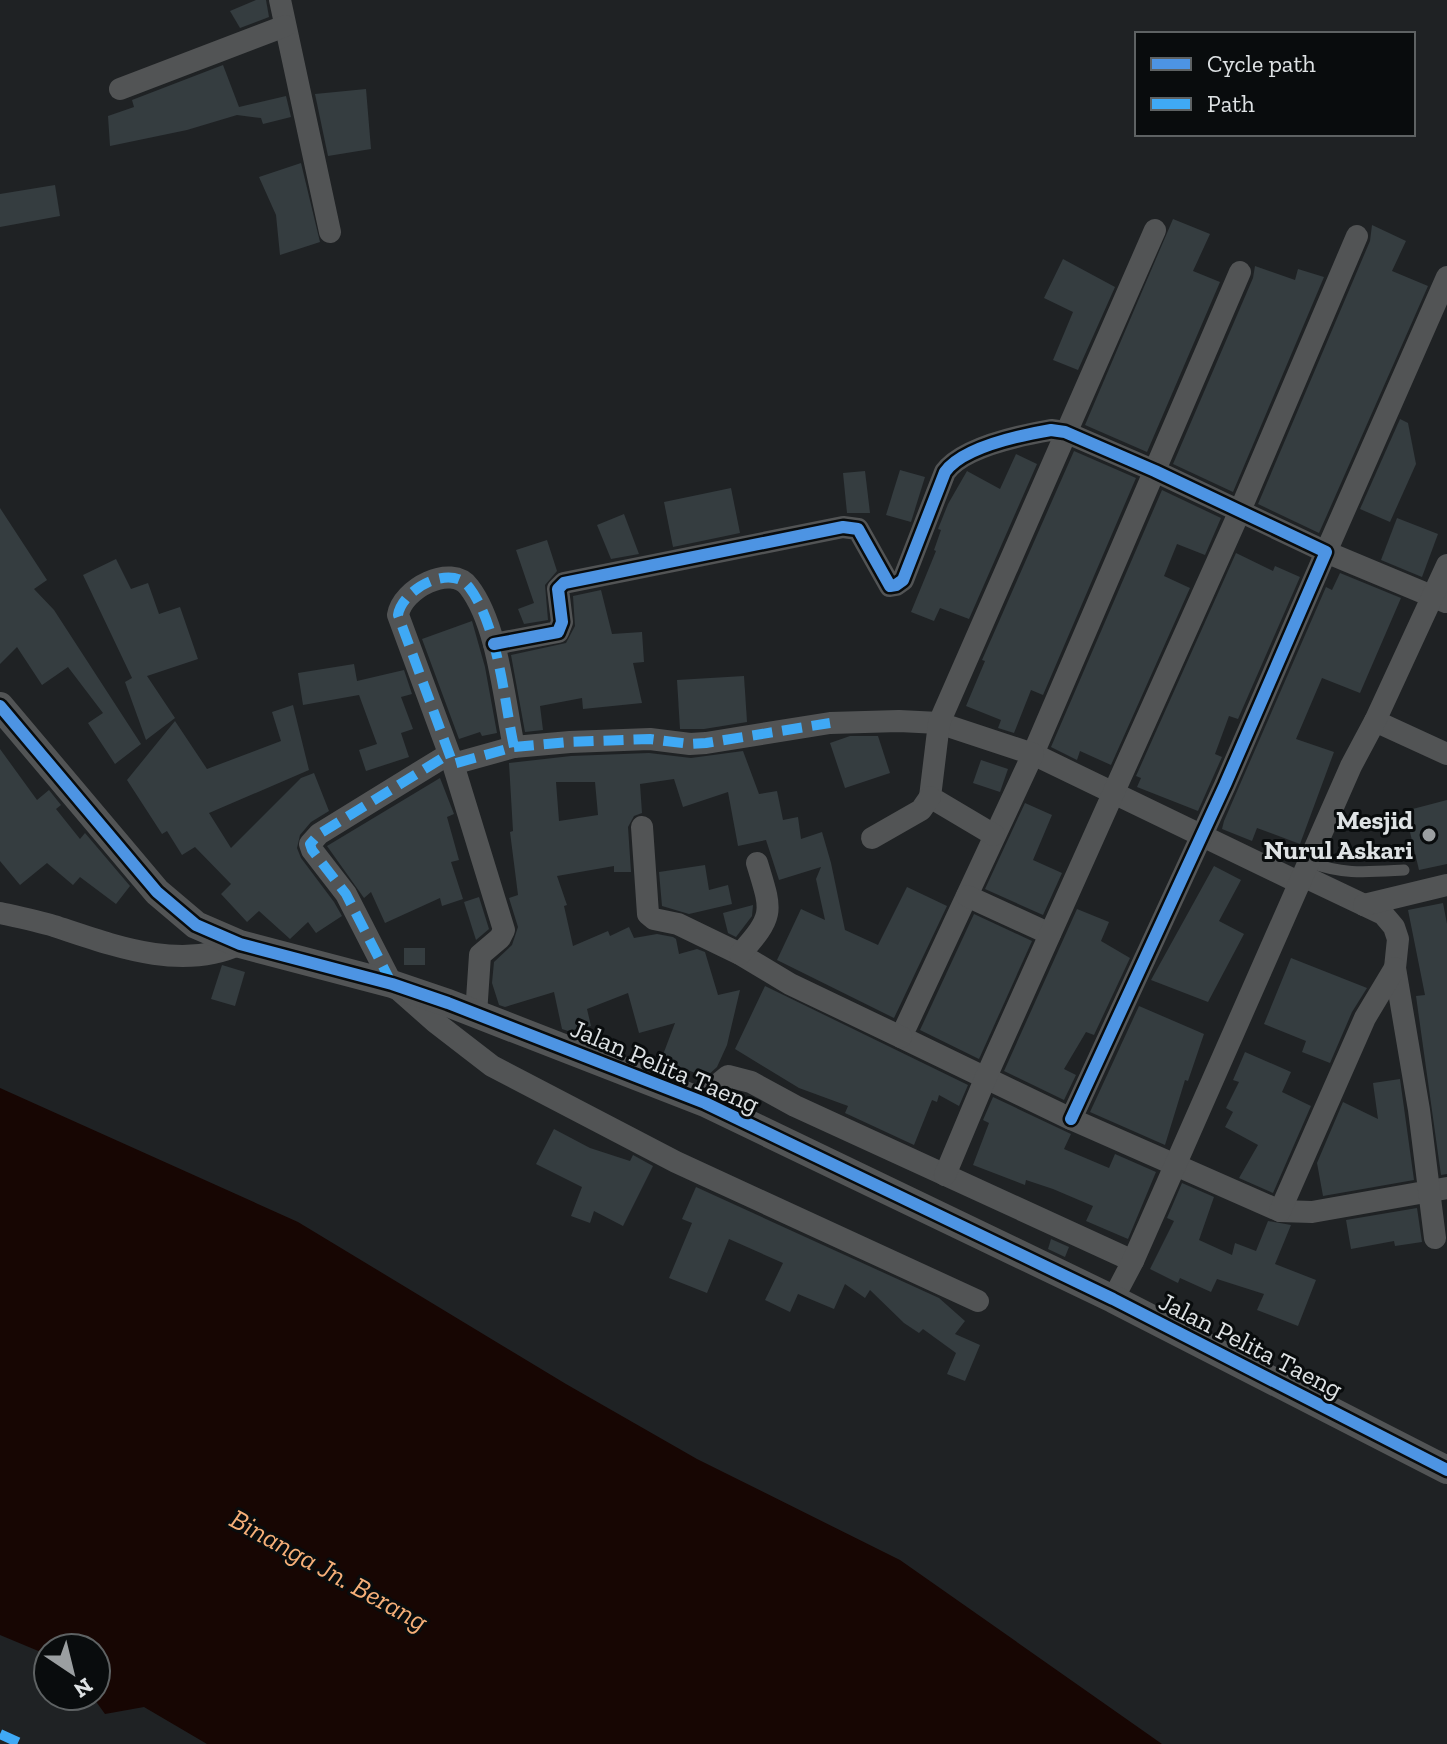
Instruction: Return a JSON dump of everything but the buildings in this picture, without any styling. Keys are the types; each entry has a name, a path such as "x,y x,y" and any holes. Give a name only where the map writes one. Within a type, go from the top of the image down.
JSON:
{"street":[{"path":"280,0 330,232"},
{"path":"120,89 285,26"},
{"path":"872,838 921,810 930,797 939,723 1155,230"},
{"path":"945,1175 1239,513 1357,236"},
{"path":"901,1037 1033,754 1240,272"},
{"path":"1071,1119 1202,835 1447,277"},
{"path":"494,644 558,632 562,622 558,589 564,583 843,527 858,529 884,579 890,586 896,585 903,580 949,465 968,454 1041,432 1065,432 1326,552 1441,600"},
{"path":"1113,1299 1133,1261 1351,766 1441,600 1447,565"},
{"path":"476,1014 480,955 500,938 504,930 451,759 398,615 403,599 422,584 453,576 464,581 483,608 494,644 514,747"},
{"name":"Jalan Pelita Taeng","path":"0,706 157,892 196,925 240,944 392,984 705,1103 1113,1299 1447,1470"},
{"path":"978,1301 676,1162 492,1066 392,984 352,903 310,844 319,834 451,759 514,747 650,739 706,743 830,723 899,721 939,723 1033,754 1202,835 1304,874 1383,914 1394,927 1398,939 1395,968 1419,1110 1438,1189 1435,1238"},
{"path":"1375,721 1447,754"},
{"path":"930,797 994,835"},
{"path":"642,827 648,914 654,919 678,924 740,954 790,984 1071,1119 1280,1211 1312,1212 1438,1189"},
{"path":"740,954 764,927 768,915 768,901 757,863"},
{"path":"1364,905 1447,885"},
{"path":"967,896 1050,934"},
{"path":"0,913 111,945 183,957 223,952 240,944"},
{"path":"1280,1211 1365,1018 1395,968"},
{"path":"705,1103 717,1085 728,1076 741,1078 795,1106 1133,1261"}],"lane":[{"path":"1304,874 1404,870"}],"water":[{"name":"Binanga Jn. Berang","path":"0,1088 298,1222 566,1384 697,1459 900,1560 1162,1744 207,1744 144,1707 105,1714 104,1712 112,1712 112,1632 32,1632 32,1648 0,1635"}],"marked path":[{"path":"514,747 493,642 479,603 461,580 440,578 417,588 401,605 398,615 453,764 514,747 650,739 706,743 830,723"},
{"path":"392,984 346,894 310,844 319,834 449,754"},
{"path":"0,1734 22,1744"}],"cycle path":[{"path":"494,644 558,632 562,622 558,589 564,583 843,527 858,529 890,586 896,585 903,580 945,472 954,463 979,449 1051,430 1065,432 1155,471 1326,552 1225,785 1071,1119"},
{"path":"0,706 157,892 196,925 240,944 392,984 448,1003 705,1103 1113,1299 1447,1470"}],"place":[{"name":"Mesjid Nurul Askari","path":"1429,835"}]}
